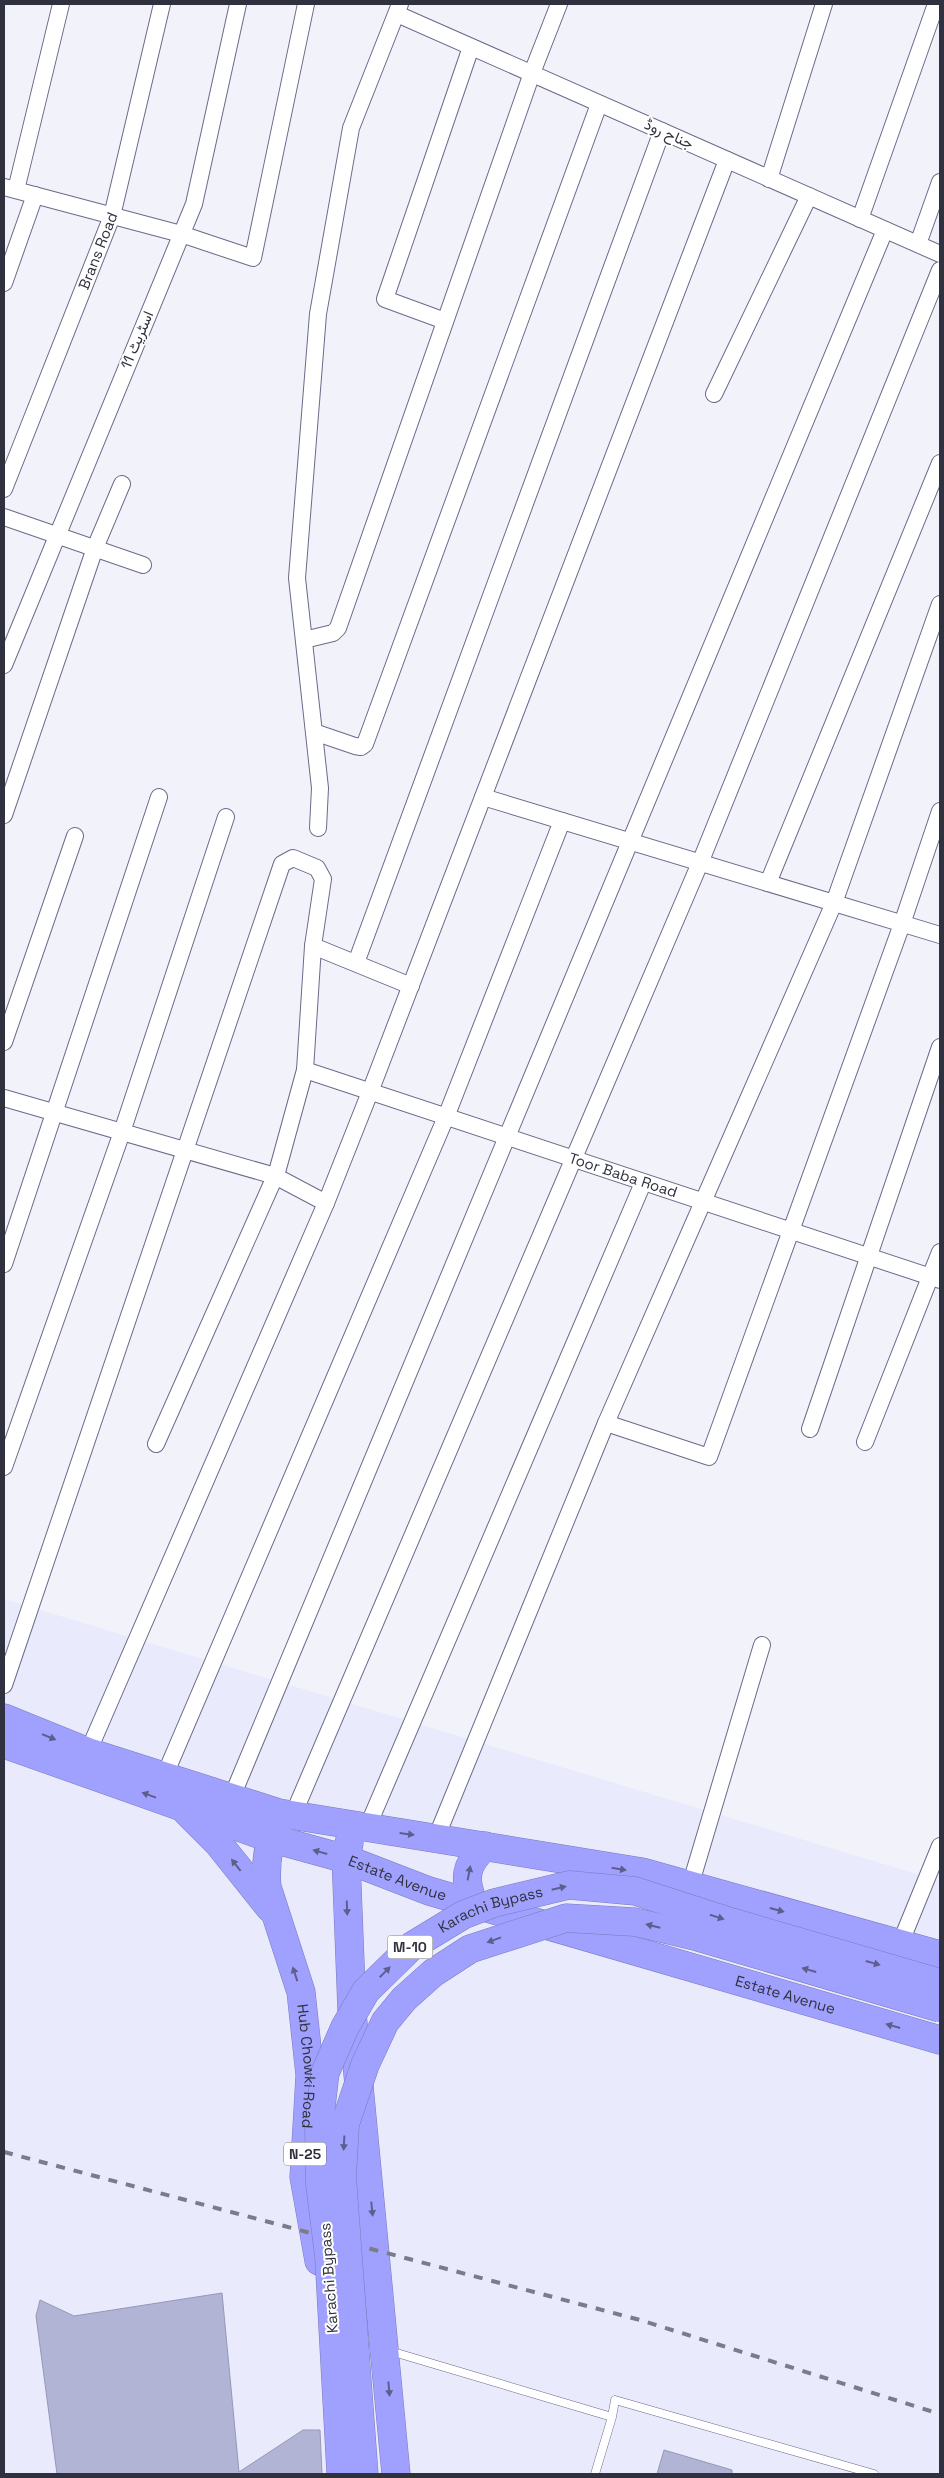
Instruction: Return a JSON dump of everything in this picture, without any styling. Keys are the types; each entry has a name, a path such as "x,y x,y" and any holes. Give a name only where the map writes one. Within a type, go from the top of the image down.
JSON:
{"highway":[{"path":"4,1718 88,1752 231,1799 286,1814 642,1872 940,1955"},
{"name":"Estate Avenue","path":"4,1744 270,1838 346,1859 429,1892 940,2040"},
{"path":"182,1807 218,1843 277,1917"},
{"name":"Hub Chowki Road","path":"286,1814 270,1838 266,1874 267,1887 301,1992 310,2075 304,2177 319,2260 331,2474"},
{"path":"360,1827 346,1859 352,2012 386,2350 396,2474"},
{"path":"474,1904 467,1889 467,1873 473,1857 485,1846"},
{"name":"Karachi Bypass","path":"341,2474 329,2256 320,2184 318,2124 324,2073 345,2027 366,1992 412,1946 463,1916 494,1903 569,1885 635,1891 731,1922 940,1983"},
{"name":"Karachi Bypass","path":"364,2474 342,2177 345,2124 365,2065 385,2022 404,1999 433,1974 470,1949 566,1918 635,1922 698,1937 940,2008"}],"street":[{"path":"61,4 10,189 181,234 253,258 306,4"},
{"name":"Brans Road","path":"4,489 112,216 162,4"},
{"name":"اسٹریٹ 11","path":"4,665 194,204 238,4"},
{"path":"304,640 333,633 338,628 532,74 559,4"},
{"path":"769,178 824,4"},
{"path":"860,219 936,4"},
{"path":"318,828 320,788 297,578 318,314 351,128 398,9"},
{"name":"جناح روڈ","path":"398,9 471,47 940,254"},
{"path":"445,321 384,299 471,47"},
{"path":"314,732 355,746 360,747 365,744 600,104"},
{"path":"356,963 662,131"},
{"path":"88,1752 326,1203 727,160"},
{"path":"918,244 940,182"},
{"path":"4,283 35,195"},
{"path":"714,394 809,196"},
{"path":"231,1799 885,230"},
{"path":"286,1814 700,863 940,270"},
{"path":"768,883 940,463"},
{"path":"4,815 95,548 122,484"},
{"path":"4,517 143,565"},
{"path":"436,1838 606,1423 701,1202 834,903 940,604"},
{"path":"4,1264 159,797"},
{"path":"483,798 940,935"},
{"path":"606,1423 709,1457 902,924 940,811"},
{"path":"4,1466 122,1132 226,817"},
{"path":"164,1777 446,1117 562,821"},
{"path":"4,1042 75,836"},
{"path":"4,1685 282,864 287,859 293,858 316,868 323,880 312,946 305,1070 275,1176 156,1444"},
{"path":"312,946 411,986"},
{"path":"810,1429 940,1047"},
{"name":"Toor Baba Road","path":"305,1070 643,1183 936,1278"},
{"path":"4,1098 275,1176 326,1203"},
{"path":"360,1827 643,1183"},
{"path":"866,1442 936,1278 940,1252"},
{"path":"690,1886 762,1645"},
{"path":"900,1944 940,1846"}],"lane":[{"path":"386,2350 612,2416"},
{"path":"594,2474 615,2400 874,2474"}],"shaded area":[{"path":"4,1599 940,1881 940,2474 4,2474"}],"building":[{"path":"222,2293 239,2472 303,2430 320,2430 322,2474 57,2474 36,2316 40,2300 74,2316"},
{"path":"664,2450 732,2470 732,2474 657,2474"}],"railway":[{"path":"4,2152 640,2320 940,2414"}]}
